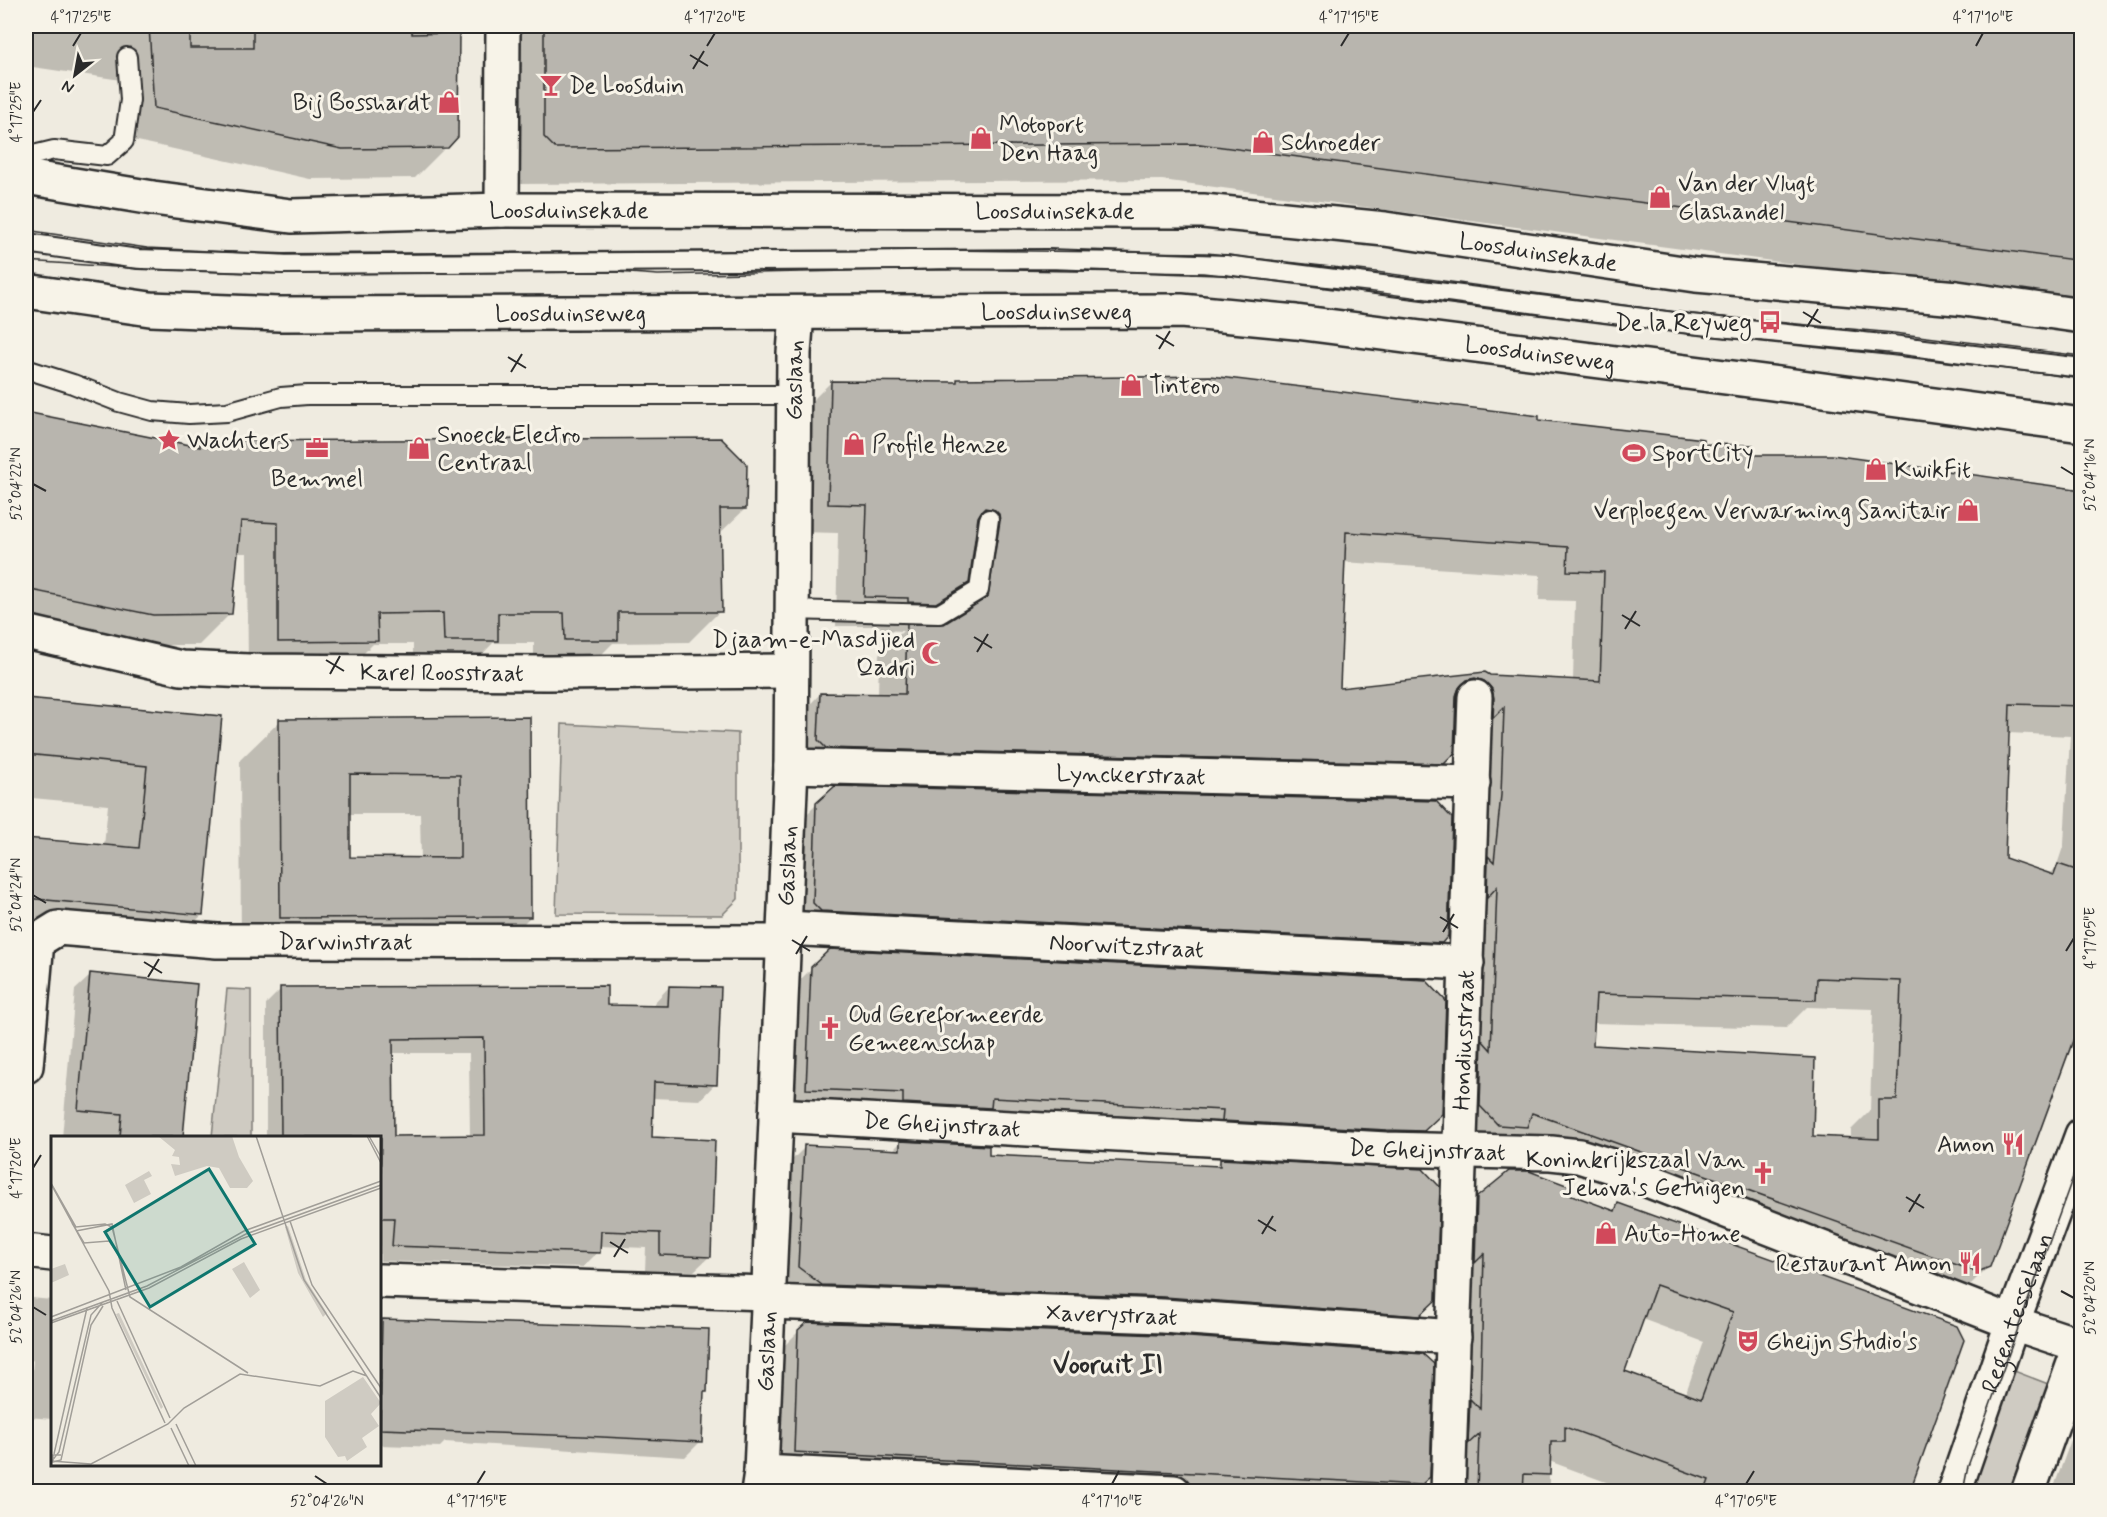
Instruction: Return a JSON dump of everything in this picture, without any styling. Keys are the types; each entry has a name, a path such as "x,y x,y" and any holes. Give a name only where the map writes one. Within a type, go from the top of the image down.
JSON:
{"street":[{"path":"502,210 503,26"},
{"name":"Loosduinsekade","path":"26,175 153,198 291,216 502,210 1203,211 1385,229 1696,275 1957,298 2082,316"},
{"name":"Loosduinseweg","path":"26,291 150,309 279,314 1181,311 1296,322 2082,425"},
{"name":"Gaslaan","path":"760,1482 791,766 794,352 797,313"},
{"name":"Karel Roosstraat","path":"26,632 181,668 249,671 548,673 791,671"},
{"name":"Hondiusstraat","path":"1448,1491 1475,697"},
{"name":"Lynckerstraat","path":"791,766 1473,783"},
{"name":"Darwinstraat","path":"26,1066 37,941 58,928 218,941 784,935"},
{"name":"Noorwitzstraat","path":"784,935 1467,963"},
{"name":"De Gheijnstraat","path":"776,1114 1374,1148 1551,1153 1579,1156 1614,1167 2013,1321 2081,1344"},
{"name":"Regentesselaan","path":"1954,1491 2013,1321 2082,1135"},
{"path":"26,1251 51,1254"},
{"path":"381,1281 768,1298"},
{"name":"Xaverystraat","path":"768,1298 1163,1316 1454,1337"},
{"path":"2028,1491 2081,1344"},
{"path":"760,1482 1174,1491"}],"lane":[{"path":"26,175 29,156 54,150 107,156 124,141 130,100 127,57"},
{"name":"Loosduinseweg","path":"26,243 138,259 283,264 1048,259 1226,265 1690,324 2082,368"},
{"path":"26,369 119,402 152,411 189,414 227,412 281,397 307,395 794,395"},
{"path":"791,610 939,614 979,590 989,519"}],"shaded area":[{"path":"562,724 738,733 738,899 722,915 556,914"},
{"path":"227,989 251,990 251,1136 212,1136"},
{"path":"2009,1369 2056,1387 2017,1491 1968,1492"}],"building":[{"path":"149,26 190,26 190,48 253,48 253,26 412,26 412,34 459,33 458,137 448,148 342,149 154,108"},
{"path":"544,26 1255,26 1312,31 1313,26 2082,26 2082,261 1200,144 555,148 544,137"},
{"path":"1211,376 1539,416 1539,420 1704,439 1704,444 1753,445 1753,455 1832,455 2082,490 2082,706 2010,704 2005,858 2054,875 2058,864 2082,872 2082,1016 1990,1267 1974,1271 1532,1113 1527,1127 1498,1125 1480,1106 1482,1040 1491,1050 1497,887 1487,898 1488,856 1494,862 1501,795 1504,707 1493,718 1492,689 1484,681 1475,678 1467,680 1459,688 1456,696 1454,754 1444,764 826,748 818,740 820,693 905,694 907,624 944,624 988,597 1000,521 999,514 995,510 985,508 981,512 978,517 969,583 936,603 908,602 908,598 864,597 867,505 828,504 831,381 957,382 957,379","holes":["1346,532 1568,547 1567,571 1604,572 1600,681 1490,675 1485,672 1340,688","1817,978 1901,981 1897,1100 1879,1100 1879,1139 1813,1136 1815,1058 1593,1045 1596,994 1816,1000"]},
{"path":"26,412 200,447 200,441 721,438 747,464 746,509 720,509 722,612 618,612 618,640 565,640 564,613 498,613 498,641 444,641 443,613 377,614 378,641 278,642 278,523 241,521 232,614 153,615 26,589"},
{"path":"26,698 222,716 203,915 26,898 26,838 139,848 147,766 26,754"},
{"path":"530,717 531,917 280,918 279,719","holes":["350,774 460,775 460,858 350,857"]},
{"path":"835,786 1436,801 1452,818 1448,936 1442,943 821,911 813,903 816,803"},
{"path":"830,949 1426,980 1446,1001 1442,1114 1424,1131 1387,1130 1222,1121 1223,1110 992,1098 991,1108 903,1103 903,1093 806,1089 811,967"},
{"path":"90,973 197,984 183,1136 120,1136 122,1114 78,1110"},
{"path":"607,986 607,1005 668,1006 669,986 721,987 717,1085 654,1082 652,1137 715,1140 711,1257 660,1255 660,1233 601,1231 600,1253 392,1246 394,1218 381,1218 381,1136 281,1136 280,987","holes":["484,1038 485,1135 394,1136 393,1039"]},
{"path":"900,1141 989,1146 989,1155 1220,1166 1220,1159 1423,1169 1440,1187 1436,1300 1419,1316 1164,1297 822,1285 798,1267 804,1145 900,1150"},
{"path":"1509,1171 1529,1171 1569,1186 1569,1194 1615,1211 1618,1203 1957,1326 1964,1340 1910,1491 1705,1491 1709,1480 1565,1427 1565,1442 1551,1442 1550,1475 1524,1474 1523,1491 1477,1491 1479,1434 1468,1444 1470,1399 1480,1409 1484,1254 1475,1263 1477,1197","holes":["1656,1285 1733,1312 1701,1399 1625,1371"]},
{"path":"382,1319 709,1329 707,1392 704,1392 702,1442 381,1429"},
{"path":"807,1322 1162,1335 1423,1354 1434,1364 1430,1477 1421,1485 794,1452 798,1330"}],"tram line":[{"path":"26,230 147,248 286,255 943,250 1207,253 1376,272 1691,314 1894,333 2082,356"},
{"path":"26,261 145,269 285,274 616,272 658,275 941,269 1203,273 1374,292 1689,334 1897,354 2082,379"},
{"path":"1963,1492 1968,1466 2082,1152"},
{"path":"2082,1220 2080,1259 2082,1267"}],"place":[{"name":"De Loosduin","path":"551,85"},
{"name":"Bij Bosshardt","path":"449,102"},
{"name":"Motoport Den Haag","path":"981,138"},
{"name":"Schroeder","path":"1263,142"},
{"name":"Van der Vlugt Glashandel","path":"1660,197"},
{"name":"De la Reyweg","path":"1770,322"},
{"name":"Tintero","path":"1131,385"},
{"name":"Wachters","path":"169,440"},
{"name":"Profile Henze","path":"854,444"},
{"name":"Bemmel","path":"317,448"},
{"name":"Snoeck Electro Centraal","path":"419,448"},
{"name":"SportCity","path":"1634,453"},
{"name":"KwikFit","path":"1876,469"},
{"name":"Verploegen Verwarming Sanitair","path":"1968,510"},
{"name":"Djaam-e-Masdjied Qadri","path":"933,653"},
{"name":"Oud Gereformeerde Gemeenschap","path":"830,1028"},
{"name":"Amon","path":"2013,1144"},
{"name":"Koninkrijkszaal Van Jehova's Getuigen","path":"1763,1173"},
{"name":"Auto-Home","path":"1606,1233"},
{"name":"Restaurant Amon","path":"1970,1263"},
{"name":"Gheijn Studio's","path":"1748,1341"}],"district":[{"name":"Vooruit II","path":"1108,1364"}]}
